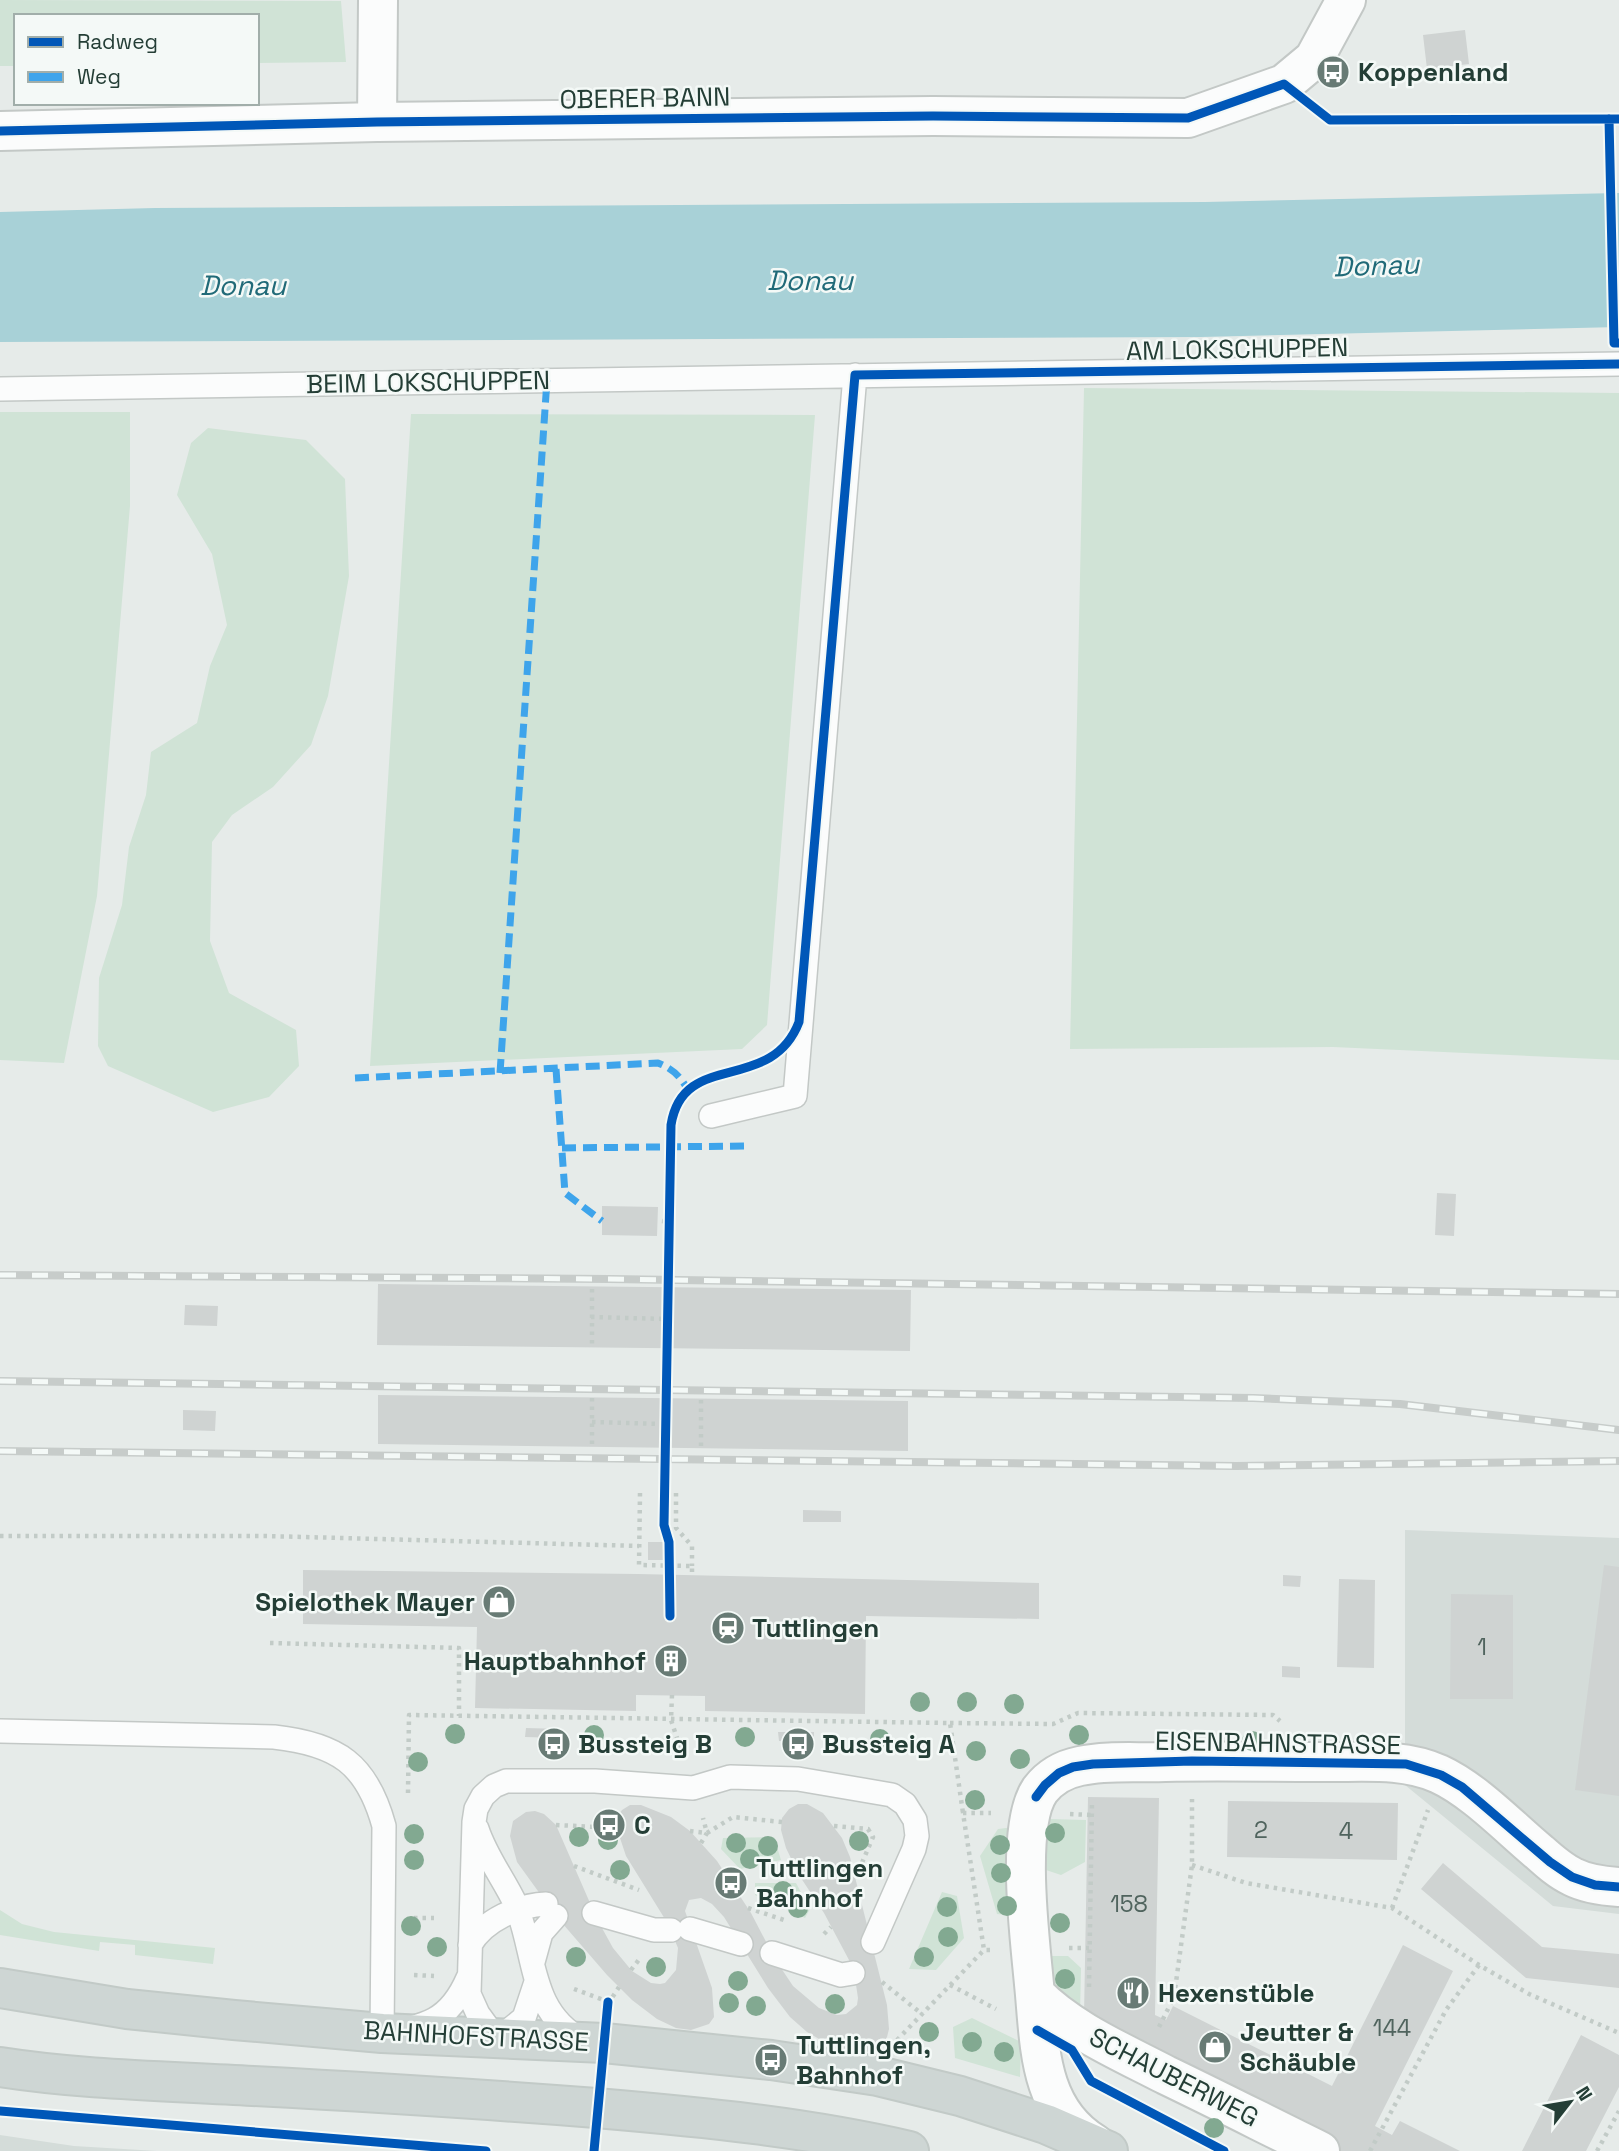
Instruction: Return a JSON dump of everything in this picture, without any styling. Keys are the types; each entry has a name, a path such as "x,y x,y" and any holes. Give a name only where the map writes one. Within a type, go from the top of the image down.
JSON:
{"main road":[{"name":"BAHNHOFSTRASSE","path":"0,1988 127,2009 382,2033 585,2042 771,2060 877,2076 984,2104 1046,2124 1105,2150"},
{"path":"378,2092 382,2033"},
{"path":"494,2100 497,2040"},
{"path":"0,2067 37,2073 378,2092 706,2117 818,2132 909,2151"}],"street":[{"path":"377,122 378,0"},
{"name":"OBERER BANN","path":"0,131 377,122 933,116 1188,118 1284,84 1314,59 1346,0"},
{"name":"EISENBAHNSTRASSE","path":"1105,2150 1074,2128 1051,2094 1042,2064 1035,1994 1027,1864 1030,1814 1040,1790 1053,1778 1073,1767 1192,1761 1406,1764 1441,1775 1462,1787 1550,1862 1572,1877 1595,1885 1619,1887"},
{"name":"SCHAUBERWEG","path":"1035,1994 1062,2017 1141,2062 1320,2151"}],"lane":[{"name":"AM LOKSCHUPPEN","path":"855,376 1616,353"},
{"name":"BEIM LOKSCHUPPEN","path":"0,389 855,376"},
{"path":"711,1116 795,1096 855,376"},
{"path":"0,1731 299,1739 326,1748 356,1769 367,1781 378,1804 384,1826 382,2033 413,2028 436,2020 454,2005 469,1962 478,1934 498,1920 523,1908 551,1910 534,1955 534,1975 524,2018 497,2040 478,2014 468,1994 469,1962 474,1822 477,1809 483,1796 494,1786 520,1780 596,1781 693,1788 730,1777 798,1779 892,1795 905,1804 915,1821 917,1836 914,1849 873,1942"},
{"path":"474,1822 482,1844 515,1904 529,1943 534,1975 546,2003 561,2025 585,2042"},
{"path":"594,1913 654,1930 680,1929 741,1944"},
{"path":"772,1953 841,1975 853,1973"}],"path":[{"path":"1595,119 1614,119 1611,169 1616,353"},
{"path":"662,1221 669,1222"},
{"path":"592,1289 592,1346"},
{"path":"592,1317 666,1319"},
{"path":"592,1398 592,1446"},
{"path":"701,1399 701,1448"},
{"path":"592,1422 665,1424"},
{"path":"640,1493 639,1565 656,1563 692,1566"},
{"path":"676,1493 677,1528 692,1546 692,1575"},
{"path":"0,1536 266,1536 639,1546"},
{"path":"271,1643 459,1648 459,1716"},
{"path":"671,1720 672,1695"},
{"path":"1141,2062 1174,1997 1192,1865 1192,1761"},
{"path":"1089,1995 1093,1764"},
{"path":"1392,1908 1441,1775"},
{"path":"690,1831 707,1833 733,1818 782,1822"},
{"path":"556,1825 617,1828"},
{"path":"834,1826 868,1829 873,1837 856,1877"},
{"path":"1192,1865 1246,1882 1392,1908 1529,1994 1619,2033"},
{"path":"574,1866 650,1894"},
{"path":"406,1918 434,1918"},
{"path":"824,1934 831,1927"},
{"path":"886,2039 896,2041 984,1950"},
{"path":"1370,2151 1446,2010 1479,1965"},
{"path":"882,1982 922,2014"},
{"path":"608,2002 619,1987"},
{"path":"1597,2151 1619,2111"}],"shaded area":[{"path":"1405,1530 1619,1538 1619,1914 1553,1906 1405,1785"},
{"path":"0,2135 74,2146 157,2151 0,2151"}],"green space":[{"path":"0,0 341,1 346,62 259,63 259,14 14,14 14,66 0,66"},
{"path":"1084,388 1619,393 1619,1060 1333,1047 1070,1049"},
{"path":"0,412 130,412 130,506 97,896 64,1063 0,1060"},
{"path":"411,414 815,415 767,1025 742,1049 370,1066"},
{"path":"208,428 306,440 345,479 349,576 328,696 311,745 273,787 232,815 212,842 210,941 229,993 296,1030 299,1066 269,1097 213,1112 108,1066 98,1046 99,978 122,905 129,847 146,795 151,752 197,723 210,666 227,625 212,554 177,495 191,443"},
{"path":"1049,1819 1086,1820 1085,1862 1061,1875 1040,1868"},
{"path":"1014,1827 1017,1916 997,1914 980,1856 998,1829"},
{"path":"774,1837 781,1860 740,1869 721,1849 723,1838"},
{"path":"755,1883 796,1883 810,1909 805,1918 755,1895"},
{"path":"942,1892 957,1896 964,1938 936,1970 909,1969"},
{"path":"0,1910 22,1924 54,1932 215,1948 213,1964 135,1955 135,1945 100,1942 99,1951 0,1935"},
{"path":"1044,1956 1068,1956 1081,1968 1080,2015 1054,1991"},
{"path":"972,2018 1021,2042 1020,2077 955,2058 953,2027"}],"water":[{"name":"Donau","path":"1619,193 1619,327 1201,337 0,342 0,212 155,208 1205,202"}],"building":[{"path":"1465,30 1469,64 1427,69 1423,35"},
{"path":"1437,1193 1456,1194 1454,1236 1435,1235"},
{"path":"602,1206 658,1207 657,1236 602,1235"},
{"path":"378,1284 911,1290 910,1351 377,1345"},
{"path":"185,1305 218,1306 217,1326 184,1325"},
{"path":"378,1395 908,1401 908,1451 378,1444"},
{"path":"183,1410 216,1411 215,1431 183,1430"},
{"path":"803,1510 841,1511 841,1522 803,1522"},
{"path":"648,1542 664,1542 664,1560 648,1560"},
{"path":"1604,1565 1619,1567 1619,1796 1575,1790"},
{"name":"Hauptbahnhof","path":"303,1570 1039,1583 1039,1619 866,1616 865,1714 705,1711 705,1696 636,1695 636,1711 475,1708 477,1627 303,1624"},
{"path":"1283,1575 1301,1576 1300,1587 1283,1586"},
{"path":"1339,1579 1375,1580 1374,1668 1337,1667"},
{"path":"1451,1594 1513,1595 1513,1699 1450,1699"},
{"path":"1282,1666 1300,1667 1300,1678 1282,1677"},
{"path":"526,1728 561,1729 561,1738 525,1737"},
{"path":"778,1732 814,1732 814,1741 779,1741"},
{"path":"1088,1797 1159,1798 1155,2015 1166,2020 1173,2006 1332,2086 1403,1945 1453,1971 1375,2126 1392,2135 1400,2121 1460,2151 1331,2151 1084,2016"},
{"path":"1228,1801 1398,1803 1397,1860 1227,1857"},
{"path":"798,1804 807,1804 823,1813 842,1838 850,1857 887,2005 887,2037 875,2050 840,2051 807,2032 790,2017 768,1988 724,1917 712,1904 701,1898 689,1900 685,1911 712,1988 714,2017 709,2024 691,2030 676,2028 657,2019 632,2000 607,1975 556,1916 517,1862 510,1836 513,1821 526,1812 544,1814 556,1825 597,1919 613,1948 632,1971 651,1983 660,1984 665,1983 676,1970 678,1948 668,1924 626,1856 616,1826 617,1817 630,1805 641,1805 671,1817 690,1831 717,1861 793,1986 819,2008 837,2015 846,2014 857,2005 858,1998 849,1960 824,1913 799,1875 781,1830 782,1818 789,1809"},
{"path":"1443,1863 1542,1947 1619,1954 1619,1988 1526,1978 1421,1889"},
{"path":"1581,2035 1619,2055 1619,2087 1586,2151 1522,2151"}],"railway":[{"path":"0,1275 610,1279 1619,1294"},
{"path":"0,1381 1253,1398 1400,1404 1619,1430"},
{"path":"0,1451 1236,1466 1619,1461"}],"marked path":[{"path":"500,1073 547,380"},
{"path":"355,1078 658,1063 676,1074 688,1090"},
{"path":"556,1069 565,1193 602,1221"},
{"path":"562,1148 744,1146"}],"cycle path":[{"path":"0,131 377,122 933,116 1188,118 1284,84 1330,120 1619,119"},
{"path":"1609,119 1614,343 1619,343"},
{"path":"670,1616 669,1542 664,1525 671,1125 679,1102 692,1087 709,1078 749,1067 769,1058 786,1044 799,1022 855,375 1619,364"},
{"path":"1036,1797 1059,1773 1073,1767 1093,1764 1192,1761 1406,1764 1441,1775 1462,1787 1550,1862 1572,1877 1595,1885 1619,1887"},
{"path":"594,2151 608,2002"},
{"path":"1037,2030 1072,2050 1091,2081 1224,2151"},
{"path":"0,2111 486,2151"}],"place":[{"name":"Koppenland","path":"1333,72"},
{"name":"Spielothek Mayer","path":"499,1602"},
{"name":"Tuttlingen","path":"728,1628"},
{"name":"Hauptbahnhof","path":"671,1661"},
{"name":"Bussteig B","path":"554,1744"},
{"name":"Bussteig A","path":"798,1744"},
{"name":"C","path":"609,1825"},
{"name":"Tuttlingen Bahnhof","path":"731,1883"},
{"name":"Hexenstüble","path":"1133,1993"},
{"name":"Jeutter & Schäuble","path":"1215,2047"},
{"name":"Tuttlingen, Bahnhof","path":"771,2060"}]}
